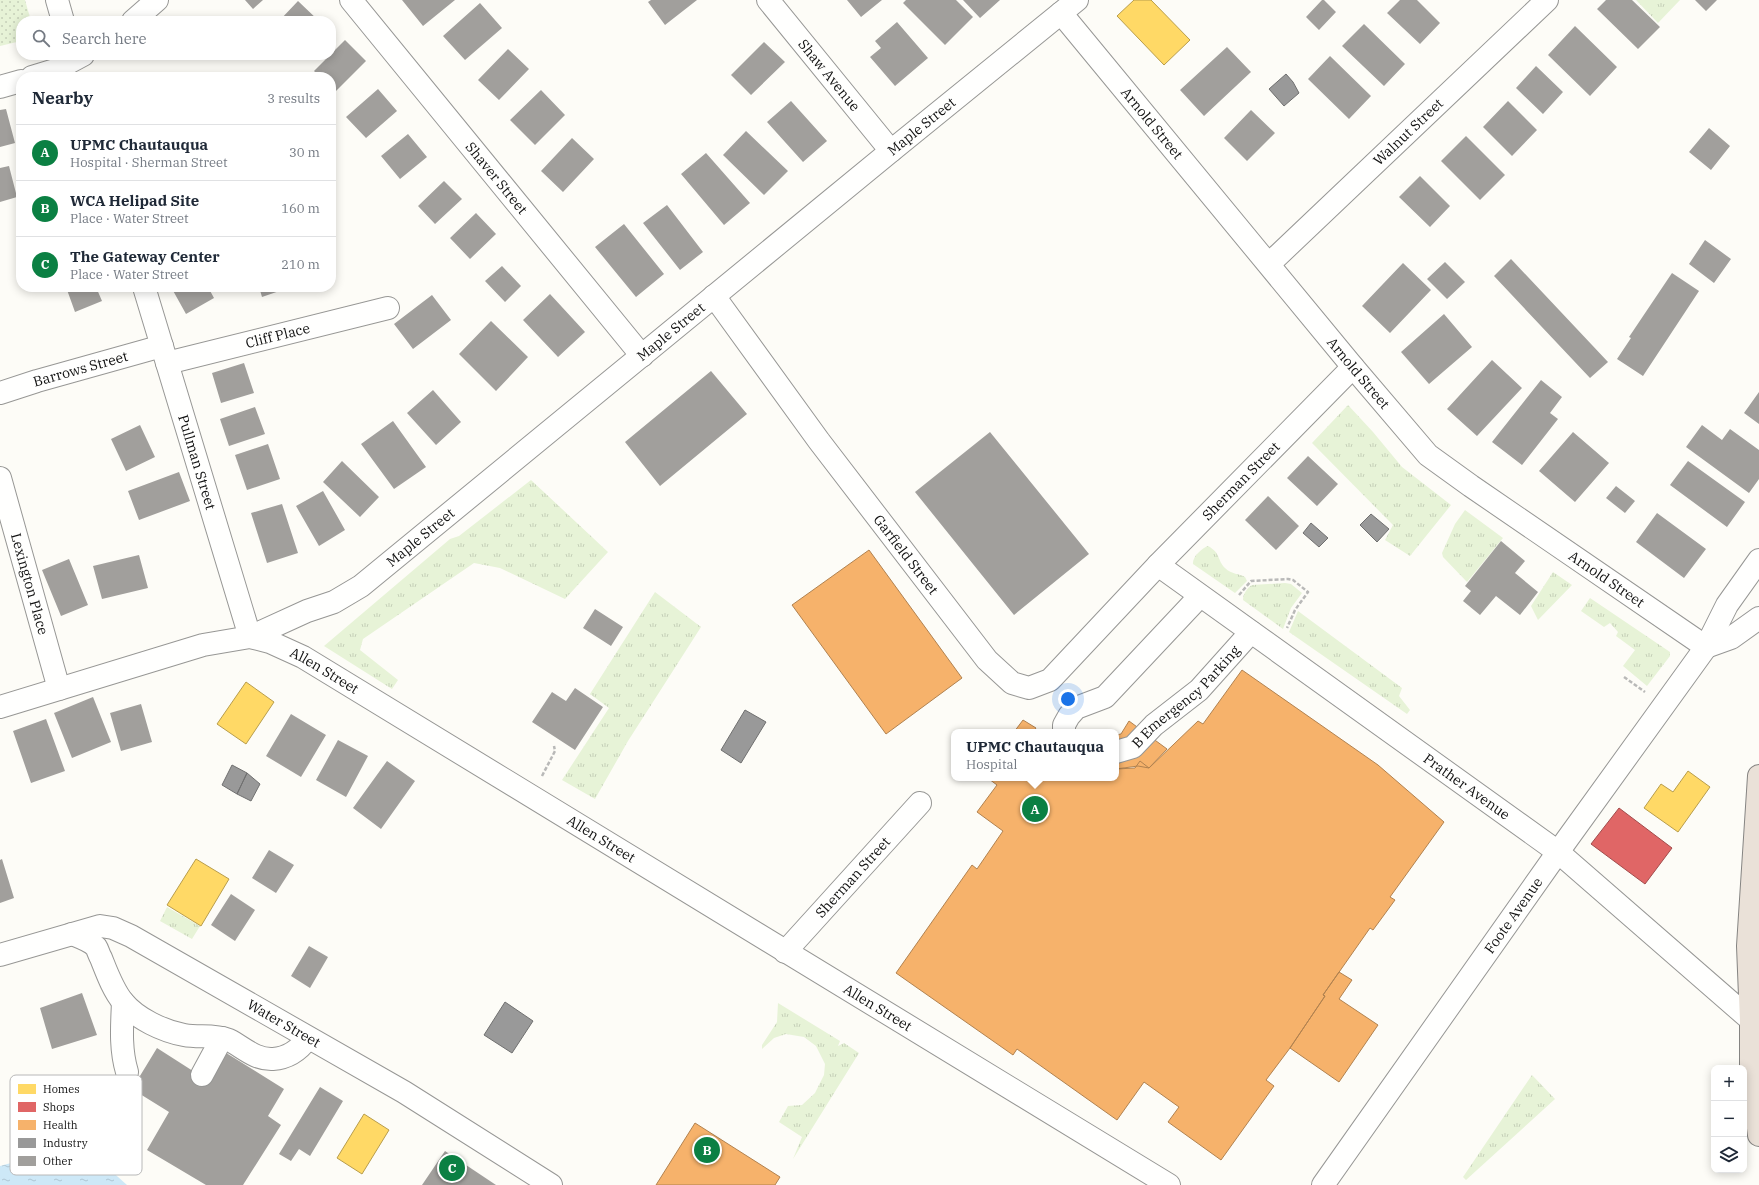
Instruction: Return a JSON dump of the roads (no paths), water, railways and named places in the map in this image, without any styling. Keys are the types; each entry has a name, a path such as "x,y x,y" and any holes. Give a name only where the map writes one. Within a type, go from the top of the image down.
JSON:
{"highway":[{"path":"1759,776 1748,946 1755,1024 1751,1077 1759,1135"}],"street":[{"path":"56,0 61,16"},
{"path":"139,16 157,0"},
{"name":"Shaver Street","path":"350,0 642,356"},
{"name":"Shaw Avenue","path":"768,0 891,151"},
{"name":"Walnut Street","path":"1269,264 1547,0"},
{"name":"Maple Street","path":"250,637 307,611 334,602 361,586 891,151 1069,7"},
{"name":"Arnold Street","path":"1069,7 1075,31 1353,367 1428,455 1706,647"},
{"path":"48,72 78,62"},
{"path":"0,87 16,82"},
{"name":"Pullman Street","path":"145,292 250,637"},
{"name":"Garfield Street","path":"714,296 819,441 987,660 1012,683 1029,688 1050,680 1129,596"},
{"name":"Cliff Place","path":"164,355 388,308"},
{"name":"Barrows Street","path":"0,393 37,380 164,355"},
{"name":"Sherman Street","path":"1129,596 1353,367"},
{"name":"Lexington Place","path":"0,478 60,690"},
{"name":"Foote Avenue","path":"1323,1185 1558,852 1706,647 1728,605 1759,560"},
{"name":"Prather Avenue","path":"1158,566 1558,852 1755,1024"},
{"path":"1064,729 1064,725 1069,716 1076,708 1105,697 1200,596"},
{"path":"1706,647 1731,638 1759,618"},
{"name":"B Emergency Parking","path":"1119,751 1133,747 1154,726 1199,690 1251,632"},
{"name":"Allen Street","path":"0,707 60,690 203,645 250,637 270,642 294,652 1169,1185"},
{"name":"Sherman Street","path":"785,952 920,803"},
{"name":"Water Street","path":"0,955 100,926 113,928 131,936 404,1092 551,1185"},
{"path":"72,934 96,946 111,982 123,1002 140,1017 162,1028 185,1035 222,1038 262,1058 274,1059 296,1051 308,1038"},
{"path":"123,1002 122,1036 124,1060 127,1072"},
{"path":"202,1075 222,1038"}],"water":[{"path":"10,1163 10,1175 116,1175 127,1185 0,1185 0,1166"}],"place":[{"name":"UPMC Chautauqua","path":"1035,809"},
{"name":"WCA Helipad Site","path":"707,1150"},
{"name":"The Gateway Center","path":"452,1168"}]}
